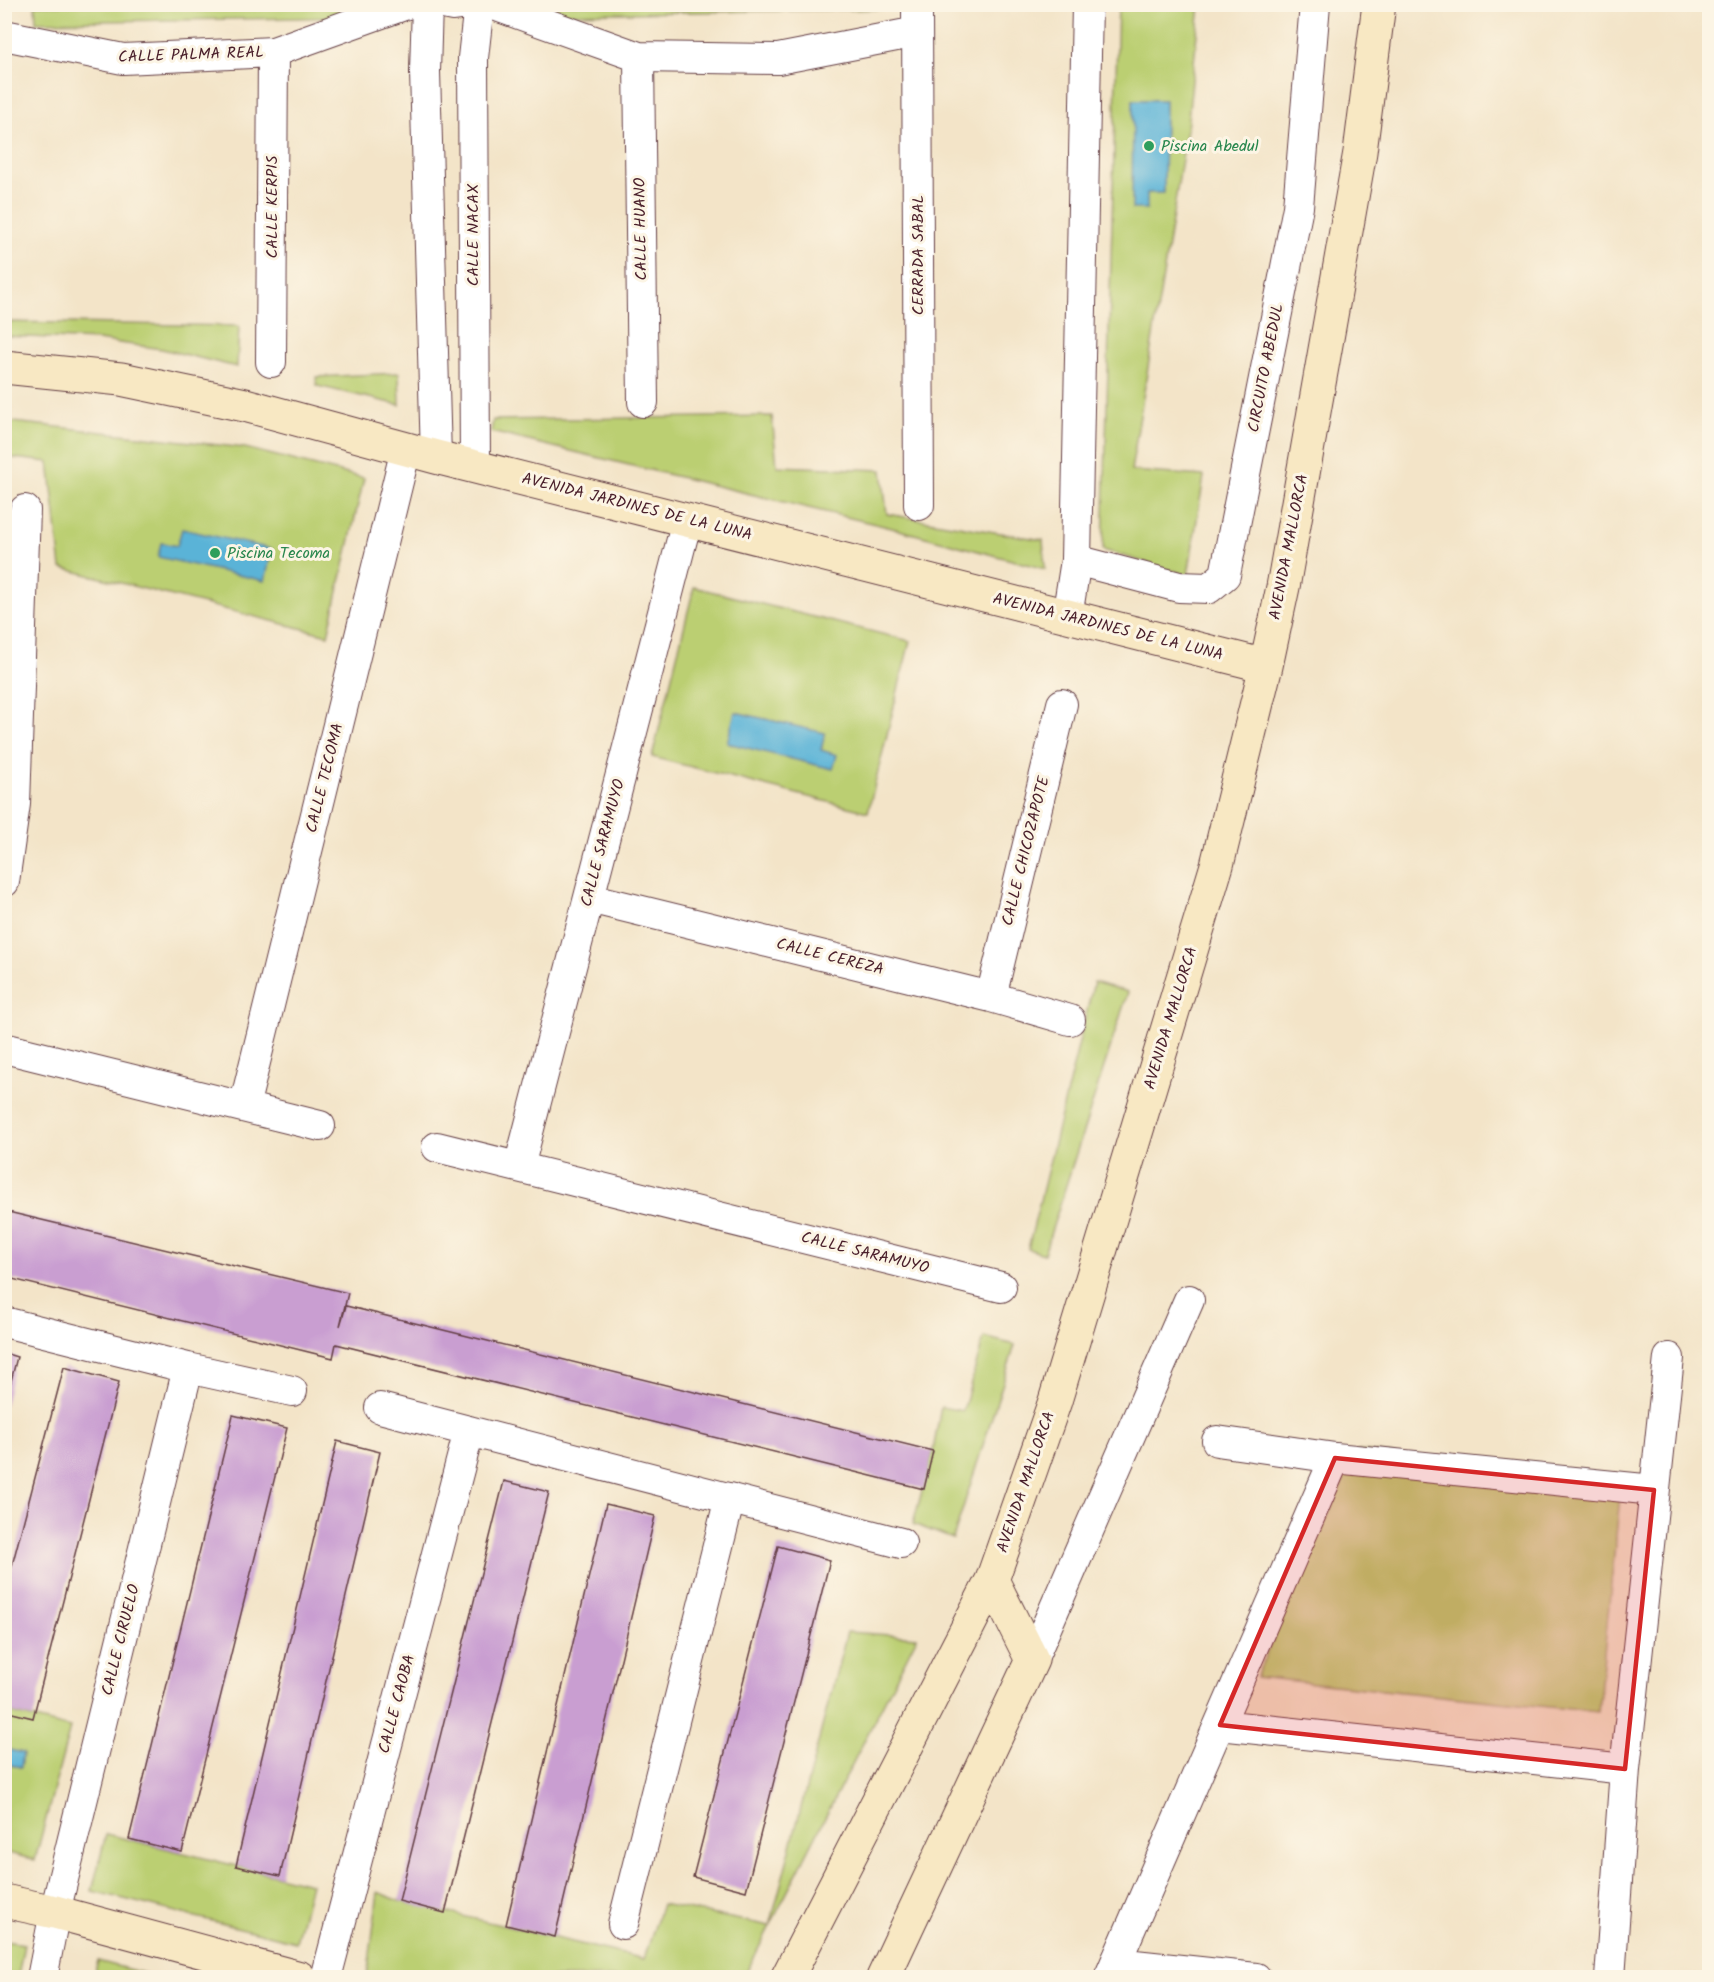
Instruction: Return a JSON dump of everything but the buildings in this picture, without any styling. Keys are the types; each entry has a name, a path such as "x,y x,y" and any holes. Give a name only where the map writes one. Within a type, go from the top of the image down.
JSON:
{"main road":[{"name":"AVENIDA MALLORCA","path":"787,1977 992,1580 1055,1401 1217,865 1283,587 1360,152 1379,4"},
{"name":"AVENIDA JARDINES DE LA LUNA","path":"4,367 121,379 245,405 421,453 1266,666"},
{"path":"883,1977 1032,1660 992,1580"},
{"path":"4,1901 55,1912 239,1969 300,1977"}],"street":[{"name":"CALLE PALMA REAL","path":"4,35 123,60 273,52 407,4"},
{"path":"421,453 426,4"},
{"path":"443,4 453,6 468,4"},
{"name":"CALLE NACAX","path":"475,466 472,58 478,4"},
{"path":"491,4 639,57 778,59 917,18"},
{"path":"1067,617 1076,560 1087,4"},
{"name":"CIRCUITO ABEDUL","path":"1076,560 1179,587 1209,588 1225,575 1298,207 1315,4"},
{"name":"CERRADA SABAL","path":"917,18 919,505"},
{"name":"CALLE KERPIS","path":"271,362 273,52"},
{"name":"CALLE HUANO","path":"639,57 643,402"},
{"name":"CALLE TECOMA","path":"244,1107 421,453"},
{"path":"4,882 15,804 25,510"},
{"name":"CALLE SARAMUYO","path":"519,1167 687,520"},
{"name":"CALLE CHICOZAPOTE","path":"991,998 1062,704"},
{"name":"CALLE CEREZA","path":"589,897 1070,1020"},
{"path":"4,1048 320,1126"},
{"name":"CALLE SARAMUYO","path":"437,1147 1001,1287"},
{"path":"1032,1660 1189,1300"},
{"path":"4,1322 188,1368 292,1391"},
{"path":"1610,1977 1625,1769 1669,1358"},
{"name":"CALLE CIRUELO","path":"42,1977 55,1912 188,1368"},
{"path":"380,1408 901,1543"},
{"name":"CALLE CAOBA","path":"326,1977 469,1431"},
{"path":"1217,1441 1335,1458 1654,1490"},
{"path":"1256,1977 1112,1970 1335,1458"},
{"path":"623,1924 730,1498"},
{"path":"1220,1725 1625,1769"}],"highlighted area":[{"path":"1335,1458 1654,1490 1625,1769 1220,1725"}],"green space":[{"path":"891,4 891,9 36,22 35,5"},
{"path":"1118,5 1200,5 1187,129 1131,471 1204,476 1188,575 1103,550","holes":["1133,100 1165,100 1164,193 1147,193"]},
{"path":"5,322 239,326 237,367 162,349 98,340 5,336"},
{"path":"399,373 400,405 317,386 316,377"},
{"path":"772,416 777,466 882,470 887,514 1043,540 1045,569 888,527 491,432 493,420"},
{"path":"4,421 245,448 364,478 328,635 61,568 49,462 5,457","holes":["161,543 177,546 272,549 264,581"]},
{"path":"694,587 910,641 868,812 652,757","holes":["735,712 824,733 821,751 728,743"]},
{"path":"1094,982 1128,992 1044,1254 1028,1249"},
{"path":"984,1337 1015,1345 953,1539 913,1524 933,1451 941,1407 963,1411"},
{"path":"1357,1451 1622,1477 1598,1712 1256,1677"},
{"path":"847,1632 917,1637 770,1926"},
{"path":"4,1711 70,1728 35,1860 5,1852 5,1764 21,1767 23,1753 5,1749"},
{"path":"106,1834 311,1884 296,1942 92,1891"},
{"path":"378,1892 399,1901 644,1959 662,1904 770,1926 744,1977 367,1978"},
{"path":"4,1941 24,1944 18,1977 5,1977"},
{"path":"98,1961 157,1977 93,1977"}],"water":[{"name":"Piscina Abedul","path":"1133,100 1165,100 1164,193 1147,193 1147,209 1132,209"},
{"name":"Piscina Tecoma","path":"182,529 272,549 265,581 158,557 161,543 177,546"},
{"path":"735,712 825,733 821,750 837,755 833,769 727,743"},
{"path":"5,1749 23,1753 21,1767 5,1764"}],"place":[{"name":"Piscina Abedul","path":"1149,146"},
{"name":"Piscina Tecoma","path":"215,553"}]}
